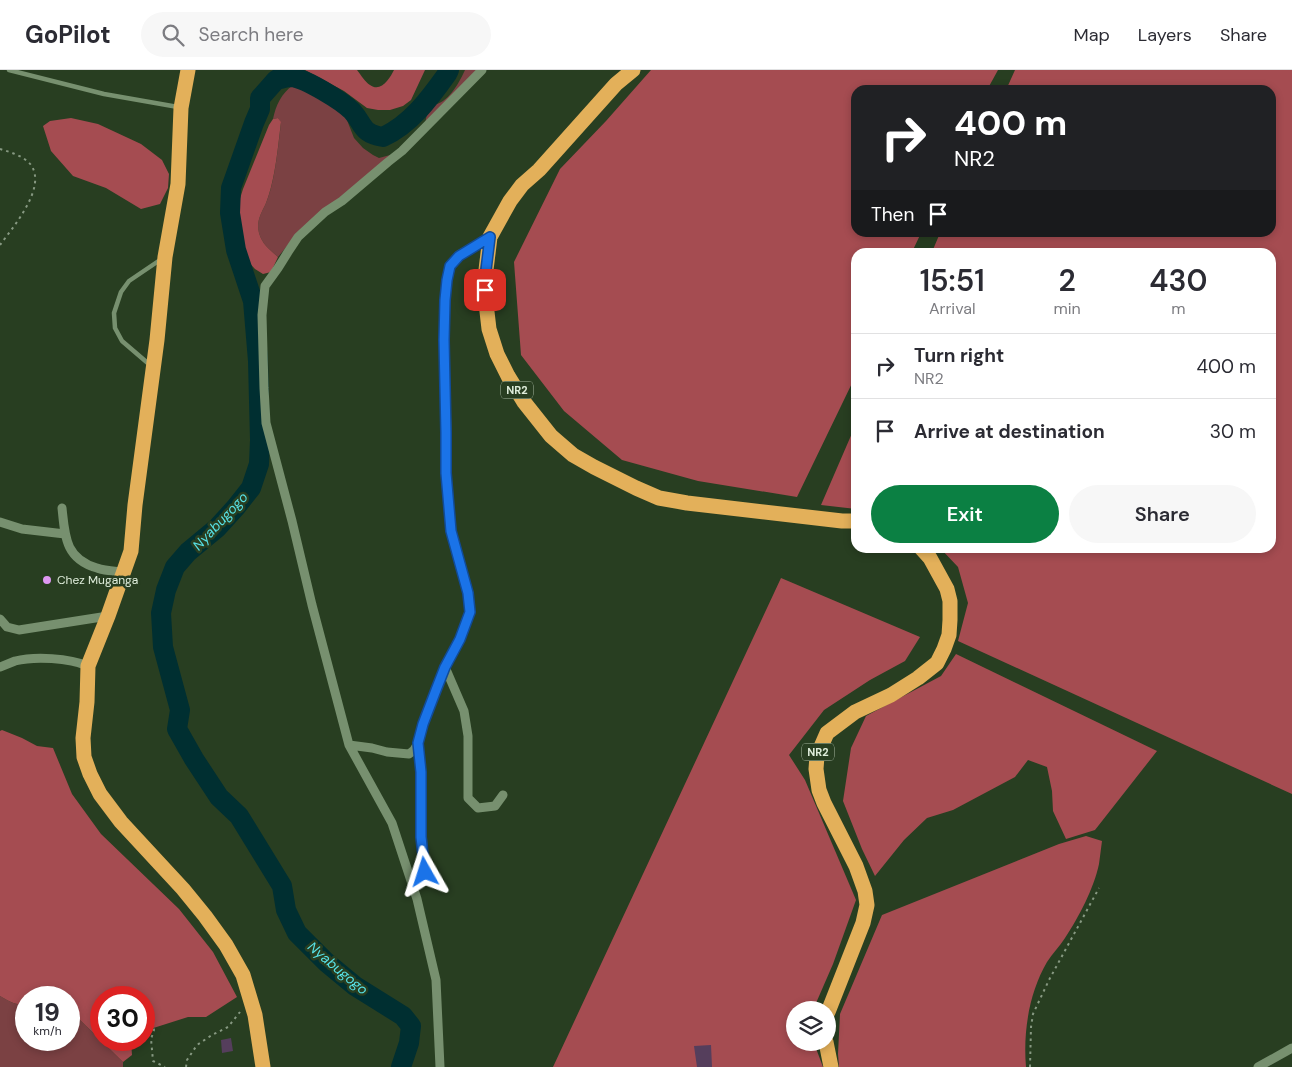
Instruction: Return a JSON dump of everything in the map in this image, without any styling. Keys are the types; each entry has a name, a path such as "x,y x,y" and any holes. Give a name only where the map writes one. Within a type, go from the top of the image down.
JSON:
{"highway":[{"path":"188,70 181,108 178,184 165,257 157,340 135,505 131,551 88,666 87,702 82,738 84,757 100,794 121,822 205,916 226,945 243,976 255,1016 263,1067"},
{"name":"NR2","path":"633,70 616,84 539,170 522,185 510,201 490,237 485,278 486,303 489,329 497,354 524,402 551,436 573,455 636,488 659,498 687,503 851,521"},
{"name":"NR2","path":"832,1001 863,924 867,905 865,891 856,866 819,790 816,768 817,756 827,733 855,712 918,678 937,663 948,635 950,601 935,566 925,553"},
{"path":"828,1051 831,1067"}],"street":[{"path":"440,1067 436,980 416,899 392,823 349,745 266,423 262,315 265,286 298,237 325,212 342,201 402,151 482,70"},
{"path":"349,745 409,754 414,750 445,667 460,639 470,612 464,576 451,531 446,473 445,300 450,266 459,256 490,237"},
{"path":"62,508 65,534 69,547 81,562 98,568 124,572"},
{"path":"0,522 22,529 65,534"},
{"path":"0,619 7,627 19,630 108,616"},
{"path":"0,667 27,659 78,662 88,666"},
{"path":"445,667 464,711 468,736 468,798 478,808 495,806 503,795"},
{"path":"418,743 421,772 421,837 425,872"},
{"path":"1258,1067 1292,1048"}],"lane":[{"path":"9,70 104,94 181,108"},
{"path":"153,367 122,341 115,328 114,313 121,292 129,281 165,257"}],"path":[{"path":"0,149 24,159 30,164 34,172 35,183 25,211 0,245"},
{"path":"1030,1067 1030,1026 1033,1014 1049,980 1099,888"},
{"path":"186,1067 187,1060 197,1045 228,1027 249,998"},
{"path":"152,1051 153,1061 165,1067"}],"shaded area":[{"path":"305,70 357,70 368,84 378,87 385,83 394,70 425,70 411,100 403,106 390,110 378,110 367,108 344,91"},
{"path":"465,70 479,70 425,127 430,107 448,97"},
{"path":"651,70 998,70 990,85 851,85 851,237 919,237 914,248 851,248 851,385 797,497 698,481 622,460 564,411 521,355 514,262 560,169"},
{"path":"1015,70 1292,70 1292,794 958,641 968,603 958,567 945,553 1276,553 1276,248 934,248 938,237 1276,237 1276,85 1008,85"},
{"path":"293,85 303,86 339,108 345,115 354,138 373,155 379,158 394,154 296,235 278,257 262,240 258,225 272,185 276,164 281,123 278,118 273,119 274,114 282,96"},
{"path":"71,118 98,124 141,144 162,160 169,174 168,188 160,204 141,209 106,188 73,176 51,151 43,126 50,121"},
{"path":"278,118 281,122 274,174 258,225 262,240 278,257 271,272 263,274 255,269 243,256 239,244 238,205 269,125 273,119"},
{"path":"851,436 851,508 821,505"},
{"path":"781,578 920,637 905,661 870,680 824,710 789,755 805,780 856,900 833,964 817,1001 786,1001 786,1051 817,1051 823,1067 553,1067"},
{"path":"956,654 1157,751 1095,830 1066,839 1053,811 1052,791 1047,767 1028,760 1015,777 953,810 927,818 904,840 875,876 843,801 851,748 866,716 941,676"},
{"path":"2,730 22,738 37,746 53,748 72,794 101,834 179,909 213,952 237,997 206,1017 188,1017 155,1028 155,986 90,986 90,1030 80,1020 80,986 15,986 15,1004 0,996 0,731"},
{"path":"1086,836 1102,841 1097,873 1081,912 1047,962 1036,987 1029,1013 1025,1040 1026,1067 839,1067 840,1014 882,915 1059,844"},
{"path":"0,996 15,1004 15,1051 80,1051 80,1020 90,1030 90,1051 112,1051 123,1062 123,1067 0,1067"},
{"path":"112,1051 132,1051 132,1055 123,1062"}],"building":[{"path":"231,1038 233,1051 222,1053 221,1040"},
{"path":"711,1045 712,1067 697,1067 694,1046"}],"waterway":[{"path":"274,70 276,80"},
{"name":"Nyabugogo","path":"401,1067 409,1043 411,1026 403,1016 355,986 326,962 297,933 286,910 282,886 239,816 219,797 177,729 180,710 163,647 161,613 166,590 175,567 188,552 217,528 236,507 251,488 259,464 258,361 253,301 236,250 230,213 231,188 260,109 260,98 276,80 289,77 297,78 340,102 352,111 366,130 383,137 393,132 419,110 449,70"}],"place":[{"name":"Chez Muganga","path":"47,580"}],"route":[{"path":"425,872 421,837 421,772 418,743 423,724 445,667 460,639 470,612 468,593 451,531 446,473 444,318 447,280 450,266 459,256 490,237 486,258 485,290"}]}
